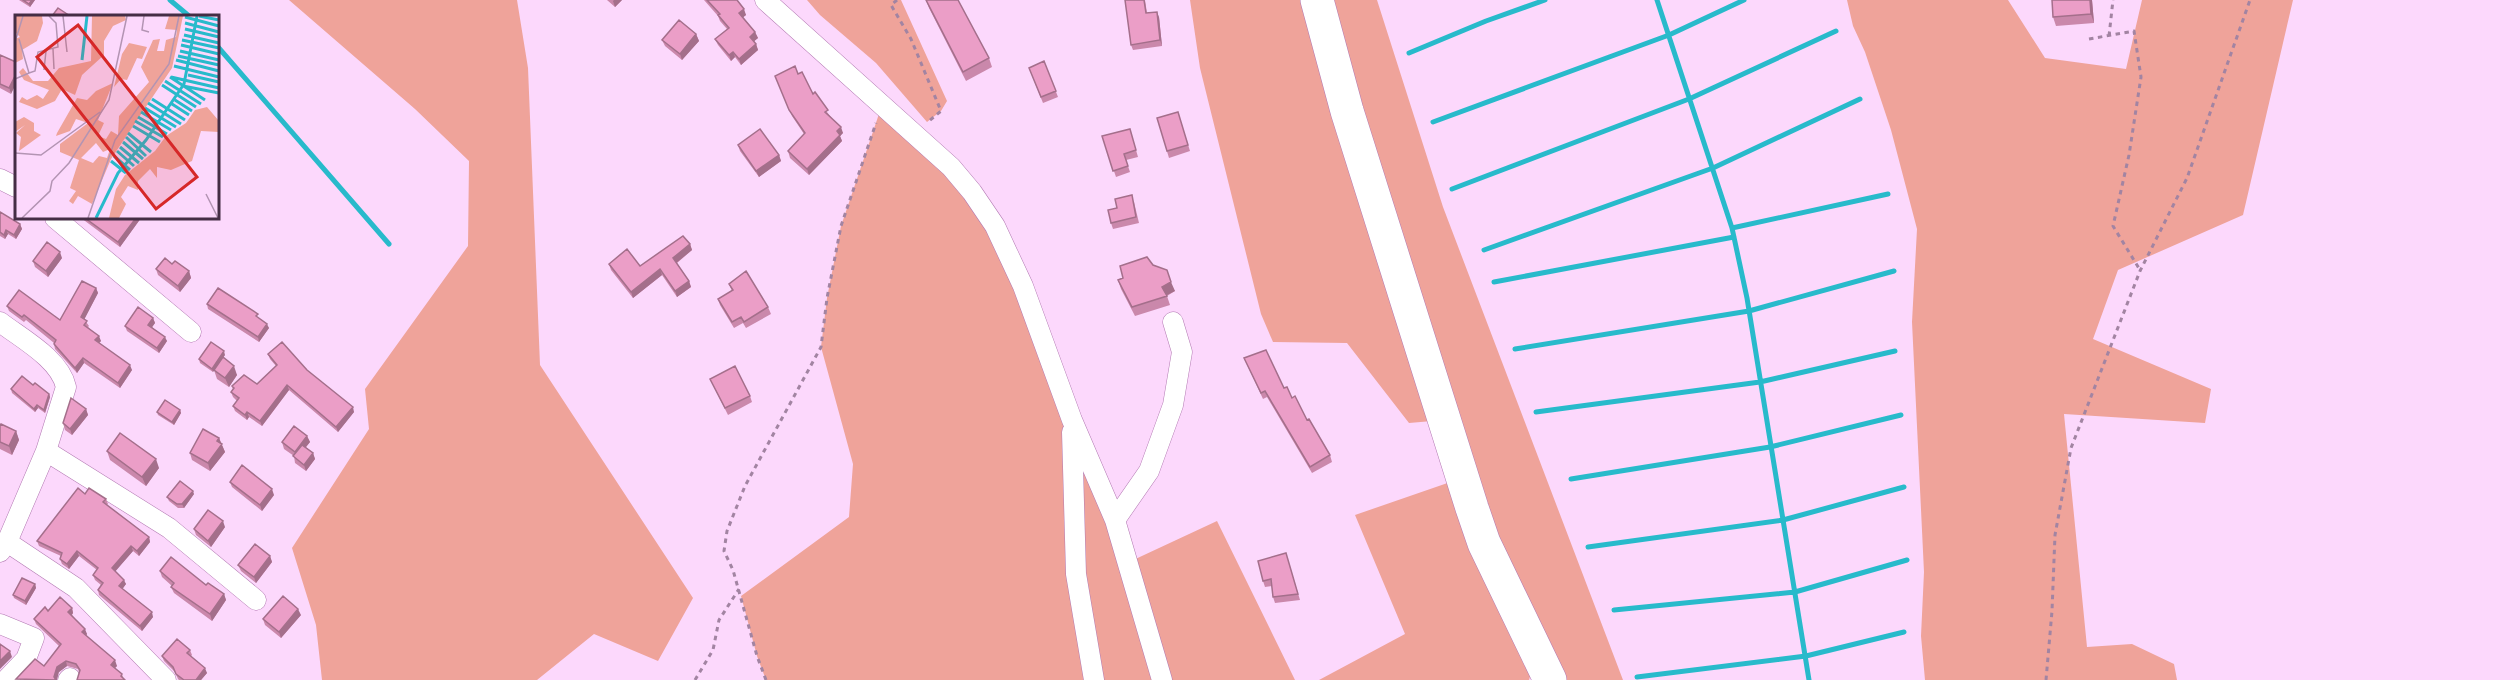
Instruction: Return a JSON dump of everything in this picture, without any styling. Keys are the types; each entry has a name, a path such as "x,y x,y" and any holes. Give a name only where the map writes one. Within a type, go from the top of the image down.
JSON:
{"highway":[{"path":"1317,0 1347,111 1472,508 1484,543 1550,680"}],"street":[{"path":"765,0 951,167 972,192 995,226 1023,286 1072,420 1115,520 1162,680"},
{"path":"0,179 15,186"},
{"path":"56,219 191,332"},
{"path":"0,322 50,361 64,376 66,387 46,451 3,547 76,588 166,680"},
{"path":"1115,520 1149,471 1173,405 1182,352 1173,322"},
{"path":"1072,420 1076,574 1094,680"},
{"path":"46,451 170,528 256,600"},
{"path":"0,624 34,638 26,659 6,680"}],"path":[{"path":"897,0 891,5 911,39 941,111 912,132"},
{"path":"2109,36 2113,0"},
{"path":"2046,680 2055,535 2071,448 2140,271 2187,178 2250,0"},
{"path":"2089,39 2134,32 2141,77 2129,155 2113,226 2140,271"},
{"path":"766,680 757,656 739,589 724,550 727,531 745,486 821,347 827,298 841,226 882,105"},
{"path":"695,680 713,650 719,620 739,589"}],"shaded area":[{"path":"289,0 517,0 528,68 540,365 693,598 658,661 594,634 537,680 322,680 316,625 292,548 369,429 365,389 468,246 469,161 415,109"},
{"path":"807,0 901,0 947,101 941,111 927,122 876,63 820,15"},
{"path":"1190,0 1377,0 1443,207 1623,680 1550,680 1536,657 1529,680 1319,680 1405,634 1355,515 1462,478 1444,420 1409,423 1347,343 1273,342 1261,314 1200,68"},
{"path":"1847,0 2008,0 2045,58 2126,69 2142,0 2293,0 2243,215 2118,270 2093,339 2211,389 2205,423 2064,414 2087,647 2132,644 2174,664 2177,680 1925,680 1921,636 1924,572 1912,322 1917,229 1891,130 1865,52 1853,26"},
{"path":"882,105 995,226 1129,562 1217,521 1295,680 766,680 741,596 849,517 853,464 821,347 827,298 841,226"}],"building":[{"path":"707,0 737,0 744,9 739,13 755,32 750,37 756,44 739,59 733,52 729,55 715,39 729,28"},
{"path":"926,0 958,0 989,58 963,72"},
{"path":"1125,0 1144,0 1146,13 1157,12 1160,40 1131,45"},
{"path":"2052,0 2090,0 2091,14 2053,17"},
{"path":"58,8 68,15 53,15"},
{"path":"679,20 696,34 680,54 662,40"},
{"path":"0,55 15,62 15,76 9,88 0,84"},
{"path":"1044,61 1056,91 1041,97 1029,68"},
{"path":"795,66 798,74 802,72 813,94 815,92 828,110 825,112 841,127 837,131 840,135 807,169 788,151 805,133 789,110 775,76"},
{"path":"1178,112 1188,145 1167,151 1157,118"},
{"path":"760,129 779,155 756,171 738,145"},
{"path":"1130,129 1136,150 1124,154 1128,166 1113,171 1102,136"},
{"path":"1132,195 1136,217 1111,223 1108,210 1117,208 1115,199"},
{"path":"0,212 20,224 14,235 6,230 4,235 0,232"},
{"path":"86,219 135,219 118,242"},
{"path":"683,236 690,244 673,258 689,281 675,291 660,269 631,292 609,264 627,249 640,266"},
{"path":"47,242 60,252 46,271 33,261"},
{"path":"1147,257 1153,265 1167,270 1171,282 1162,287 1167,296 1132,307 1118,280 1123,278 1120,266"},
{"path":"165,258 172,264 175,261 189,271 178,286 156,269"},
{"path":"746,271 768,307 744,322 741,317 732,322 718,299 733,290 729,284"},
{"path":"82,281 96,288 81,317 87,321 84,325 99,336 95,340 130,365 118,383 83,358 75,368 54,344 56,340 24,315 22,317 7,306 19,290 60,320"},
{"path":"218,288 258,314 256,316 267,324 258,337 207,304"},
{"path":"138,307 153,318 148,325 165,337 157,348 125,326"},
{"path":"211,342 224,351 212,369 199,359"},
{"path":"282,342 307,370 353,407 336,427 287,385 260,421 247,412 245,415 233,406 239,398 231,392 234,388 232,386 244,375 257,384 277,365 268,354"},
{"path":"1266,350 1284,388 1287,387 1292,398 1295,396 1307,420 1309,419 1330,455 1310,467 1265,391 1261,393 1244,358"},
{"path":"223,357 234,366 225,378 214,370"},
{"path":"735,366 750,396 725,408 710,379"},
{"path":"22,376 49,394 44,410 37,405 34,409 11,389"},
{"path":"71,398 86,409 70,429 63,423"},
{"path":"165,400 180,410 172,422 157,412"},
{"path":"1,424 16,431 9,446 0,442"},
{"path":"294,426 307,436 295,452 282,442"},
{"path":"203,429 219,438 217,441 222,444 208,463 190,453"},
{"path":"120,433 156,459 142,477 107,451"},
{"path":"302,445 313,453 304,465 293,456"},
{"path":"242,465 272,489 260,505 230,482"},
{"path":"180,481 193,491 182,504 177,504 167,497"},
{"path":"78,488 85,494 89,488 106,499 103,502 149,537 137,551 131,546 112,568 124,580 119,586 152,612 140,626 98,590 103,583 93,575 98,568 77,551 67,564 60,559 62,553 37,541"},
{"path":"208,510 223,521 208,541 194,529"},
{"path":"255,544 270,556 254,577 238,565"},
{"path":"1286,553 1298,594 1273,597 1271,579 1263,581 1258,561"},
{"path":"171,557 206,585 208,583 224,594 210,614 171,587 174,583 160,571"},
{"path":"22,578 35,584 25,601 13,595"},
{"path":"283,596 298,609 279,632 263,619"},
{"path":"60,597 72,608 68,612 85,629 82,632 115,660 111,665 122,674 125,680 77,680 80,670 76,664 66,661 57,667 54,677 56,680 16,679 35,659 44,666 61,644 34,619 45,607 48,611"},
{"path":"177,639 190,650 187,653 205,668 196,680 184,680 176,674 173,667 162,656"},
{"path":"0,644 10,651 0,661"}],"waterway":[{"path":"170,0 188,15"},
{"path":"1409,53 1486,21 1545,0"},
{"path":"1657,0 1732,228 1747,298 1809,680"},
{"path":"1433,122 1669,35 1744,0"},
{"path":"1452,189 1689,99 1836,31"},
{"path":"219,48 389,244"},
{"path":"1484,250 1713,168 1860,99"},
{"path":"1732,228 1888,194"},
{"path":"1494,282 1734,237"},
{"path":"1515,349 1749,311 1894,271"},
{"path":"1536,412 1760,382 1895,351"},
{"path":"1571,479 1770,447 1901,415"},
{"path":"1588,547 1783,520 1904,487"},
{"path":"1614,610 1795,592 1907,560"},
{"path":"1637,677 1806,656 1904,632"}]}
